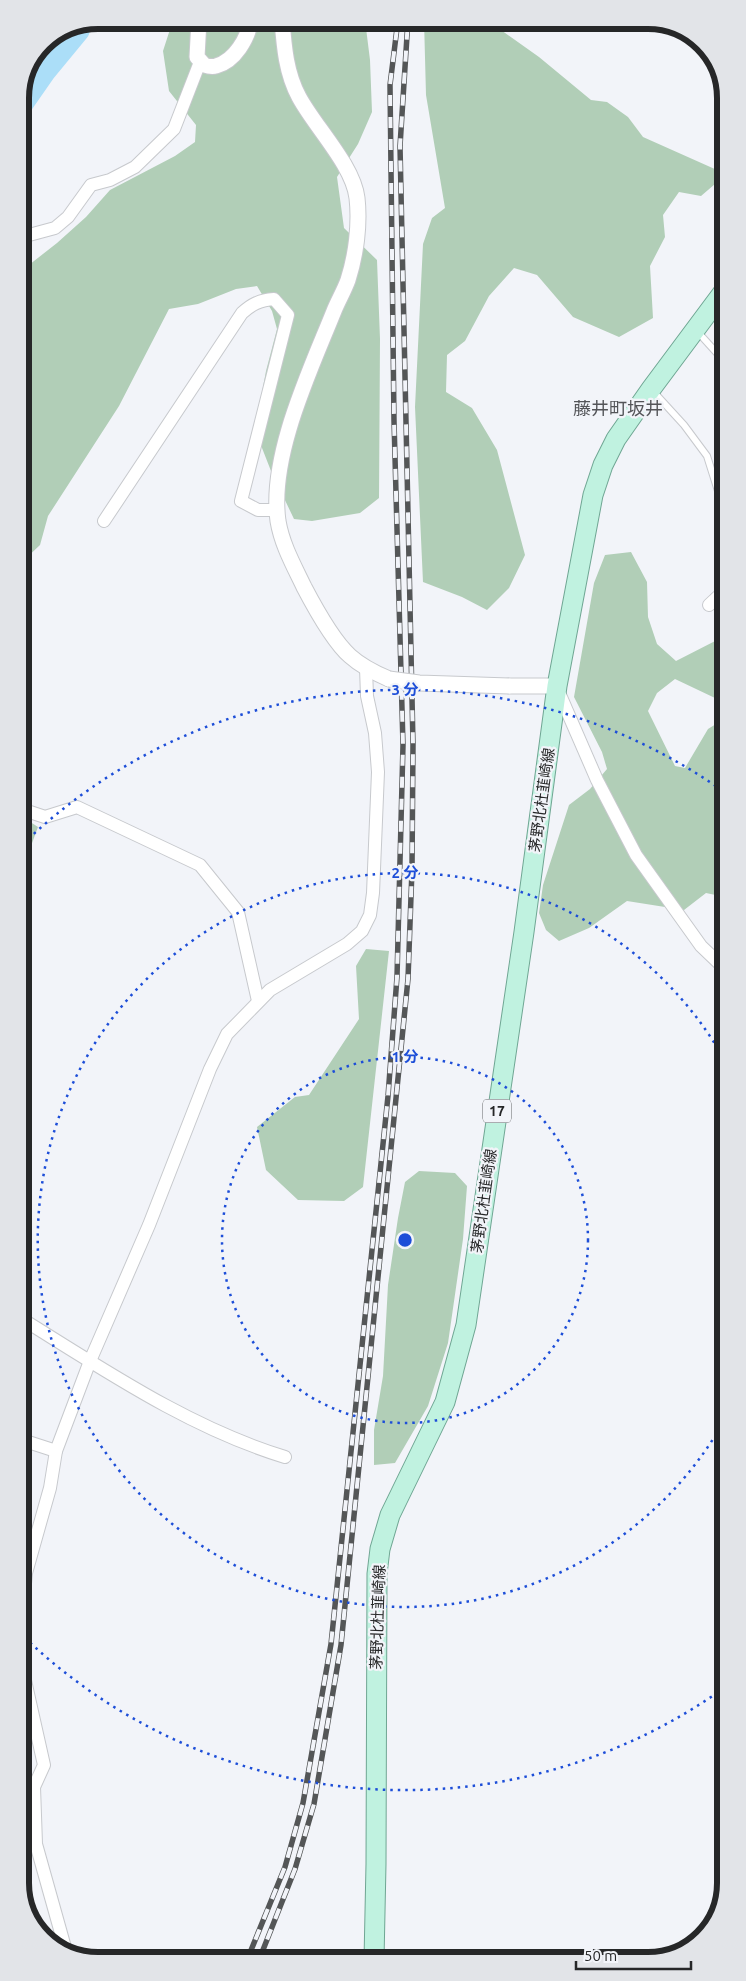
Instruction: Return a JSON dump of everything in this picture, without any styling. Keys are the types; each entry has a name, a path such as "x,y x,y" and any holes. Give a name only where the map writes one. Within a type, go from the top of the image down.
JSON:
{"main road":[{"name":"茅野北杜韮崎線","path":"374,1952 376,1574 380,1548 390,1515 445,1402 466,1325 524,932 556,686 593,495 603,465 616,440 651,389 717,301"}],"street":[{"path":"199,29 196,57 204,65 215,66 237,51 249,29"},
{"path":"283,29 284,54 298,96 347,171 357,197 356,241 348,280 297,402 281,464 276,500 284,546 312,604 349,656 366,668 389,680 419,684 556,686 597,780 636,855 701,946 717,961"},
{"path":"29,235 55,228 68,217 91,185 110,180 135,167 174,129 200,62"},
{"path":"104,521 242,314 260,300 274,299 288,315 241,501 258,510 277,510"},
{"path":"709,605 717,598"},
{"path":"29,1563 50,1488 56,1451 90,1361 149,1225 210,1069 227,1034 270,990 347,944 362,931 370,915 373,893 378,772 376,733 367,696 366,668"},
{"path":"29,812 46,817 77,807 200,865 238,912 258,1001"},
{"path":"29,1323 147,1396 260,1450 285,1457"},
{"path":"29,1442 56,1451"},
{"path":"29,1698 44,1765 34,1787 36,1844 64,1943"}],"lane":[{"path":"696,330 717,352"},
{"path":"651,389 684,425 707,456 717,487"}],"green space":[{"path":"170,29 366,29 370,60 372,112 358,144 337,177 344,228 377,260 380,339 379,498 360,513 312,521 294,519 271,471 255,430 266,371 277,329 272,311 257,286 236,289 198,304 169,309 119,406 48,516 40,545 29,555 29,265 86,217 110,190 175,156 195,142 196,125 169,91 163,51"},
{"path":"424,29 500,29 539,57 591,100 607,102 628,117 643,137 717,170 715,184 701,196 679,192 663,215 665,237 650,266 653,318 619,337 573,317 537,275 514,268 489,296 465,341 447,355 446,392 472,408 497,450 525,555 509,588 487,610 462,597 423,582 415,407 423,244 432,218 445,208 426,95"},
{"path":"631,552 647,582 648,617 657,644 676,661 717,640 717,698 675,679 657,693 648,711 675,766 685,768 708,729 717,723 717,895 706,893 684,910 627,901 589,928 559,941 546,930 539,913 543,885 569,805 590,789 607,769 602,752 574,697 594,583 605,555"},
{"path":"29,821 38,827 29,851"},
{"path":"366,949 389,951 363,1187 344,1201 298,1200 266,1170 257,1127 295,1097 309,1095 359,1019 356,966"},
{"path":"419,1171 455,1173 467,1186 463,1239 448,1343 428,1406 395,1463 374,1465 374,1430 383,1376 388,1285 398,1218 405,1182"}],"waterway":[{"path":"30,88 72,34"}],"railway":[{"path":"250,1952 285,1867 303,1803 331,1644 388,1096 397,977 403,745 394,421 390,85 397,29"},
{"path":"262,1952 295,1869 314,1804 341,1645 408,979 412,869 413,744 400,146 407,29"}],"district":[{"name":"藤井町坂井","path":"618,409"}]}
